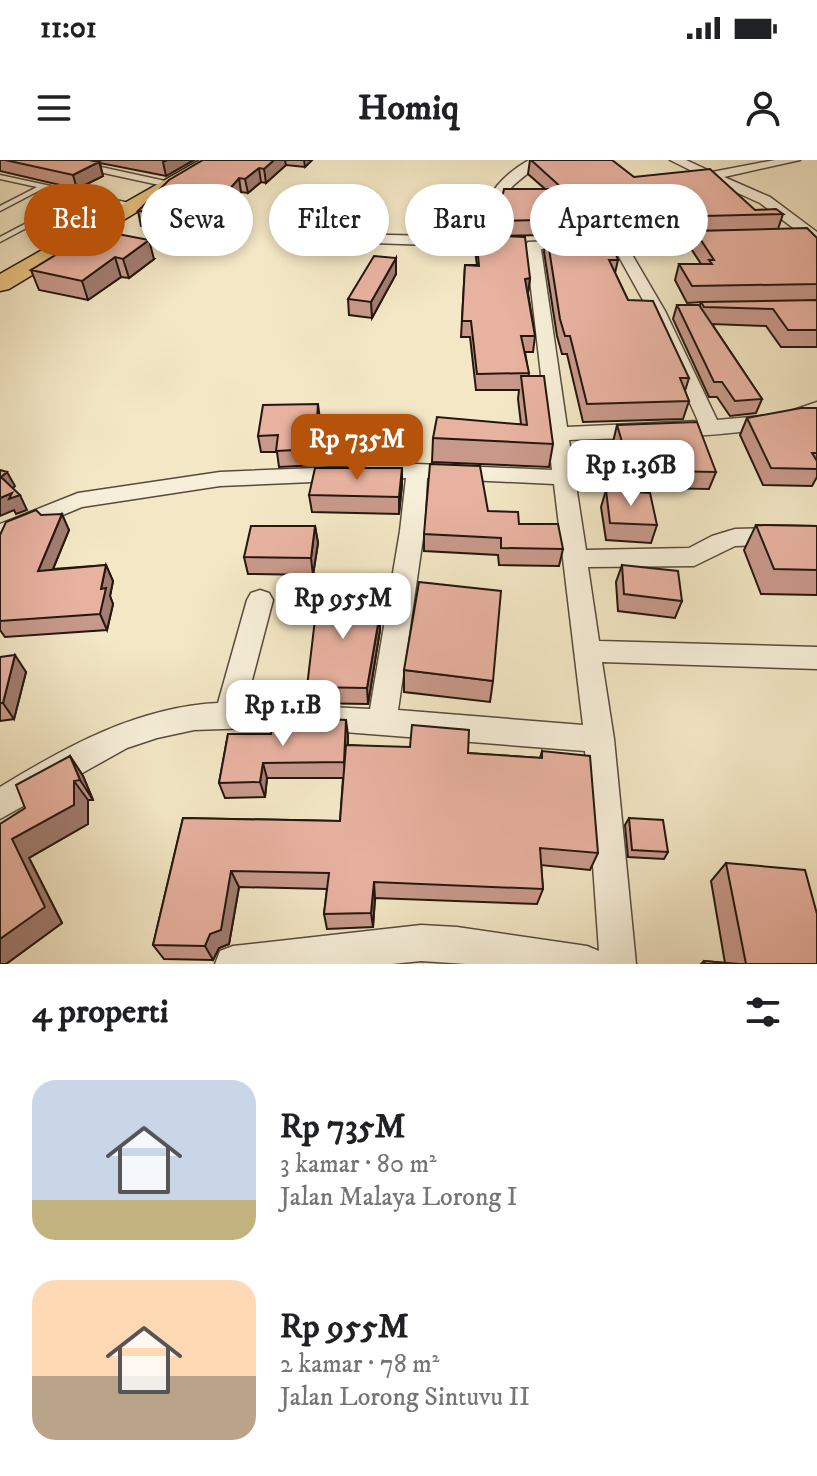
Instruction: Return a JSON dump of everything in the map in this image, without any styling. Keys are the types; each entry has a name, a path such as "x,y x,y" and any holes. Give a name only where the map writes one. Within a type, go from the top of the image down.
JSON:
{"main road":[{"path":"173,184 214,160"},
{"path":"5,277 141,202"}],"street":[{"path":"50,160 173,184"},
{"path":"502,184 507,178 538,160"},
{"path":"676,160 780,209 815,238"},
{"path":"677,181 794,160"},
{"path":"708,238 745,238"},
{"path":"772,238 815,238"},
{"path":"534,256 599,739 618,964"},
{"path":"625,256 657,311 710,426"},
{"path":"657,311 679,310"},
{"path":"558,434 786,419 817,408"},
{"path":"0,533 54,509 105,494 220,479 417,471 563,477"},
{"path":"382,721 412,531 417,471"},
{"path":"575,559 694,557 707,545 718,542 764,536 817,535"},
{"path":"229,715 260,600"},
{"path":"587,651 817,658"},
{"path":"0,804 67,765 142,729 161,723 229,715 382,721 599,739"},
{"path":"233,964 421,943 457,945 587,964"}],"lane":[{"path":"0,177 34,184"},
{"path":"0,209 24,196"},
{"path":"125,204 134,206"},
{"path":"0,240 24,227"}],"building":[{"path":"5,160 89,160 99,162 73,175"},
{"path":"203,160 274,160 264,169 259,168 234,184 165,184"},
{"path":"531,160 612,160 634,177 710,169 755,210 776,209 783,214 708,216 708,184 557,184"},
{"path":"514,189 530,189 530,220 514,221"},
{"path":"807,228 817,238 817,284 692,286 679,264 712,264 709,260 714,260 708,251 708,231"},
{"path":"125,235 141,238 141,246 123,259 115,257 82,281 31,270 54,256 125,256"},
{"path":"514,237 525,237 530,278 525,279 535,336 521,336 529,373 477,374 471,321 462,321 465,265 479,266 478,256 514,256"},
{"path":"374,256 396,258 371,302 348,299"},
{"path":"550,256 617,256 618,260 609,260 628,300 653,301 689,378 680,378 689,401 587,404 570,336 565,336"},
{"path":"817,300 817,330 788,330 773,309 704,307 701,302"},
{"path":"677,305 699,305 762,399 735,401 722,382 714,382"},
{"path":"521,376 544,376 553,444 433,438 437,417 527,425"},
{"path":"318,404 315,449 276,451 278,435 258,436 263,405"},
{"path":"817,408 817,453 812,453 817,469 771,468 747,418"},
{"path":"697,422 716,472 631,472 617,425"},
{"path":"430,464 480,466 488,511 518,512 519,524 558,524 563,549 501,548 501,538 424,534"},
{"path":"315,468 402,468 399,497 309,495"},
{"path":"0,470 7,472 1,477 20,495 9,499 12,493 0,498"},
{"path":"606,490 650,493 657,525 610,523"},
{"path":"36,510 41,515 62,514 38,571 106,565 101,589 106,588 100,614 0,621 0,535 6,522"},
{"path":"756,525 817,526 817,570 774,569"},
{"path":"251,526 315,526 311,558 244,557"},
{"path":"622,565 678,571 682,601 624,594"},
{"path":"419,582 501,591 493,681 404,670"},
{"path":"318,594 376,595 375,612 380,613 367,688 307,687"},
{"path":"15,655 3,703 0,703 0,657"},
{"path":"302,718 346,720 344,762 263,763 260,782 219,783 228,734 271,734 272,724 302,723"},
{"path":"412,725 469,730 468,753 542,758 542,751 590,756 598,853 540,848 543,889 374,882 371,913 324,914 329,873 231,871 221,930 210,934 205,946 153,945 183,818 340,821 346,745 410,747"},
{"path":"70,756 80,780 74,781 74,805 12,839 45,907 0,939 0,824 25,808 16,785"},
{"path":"629,818 663,820 668,852 632,850"},
{"path":"726,863 805,870 817,914 817,964 746,964"},
{"path":"704,961 739,964 705,964"}]}
